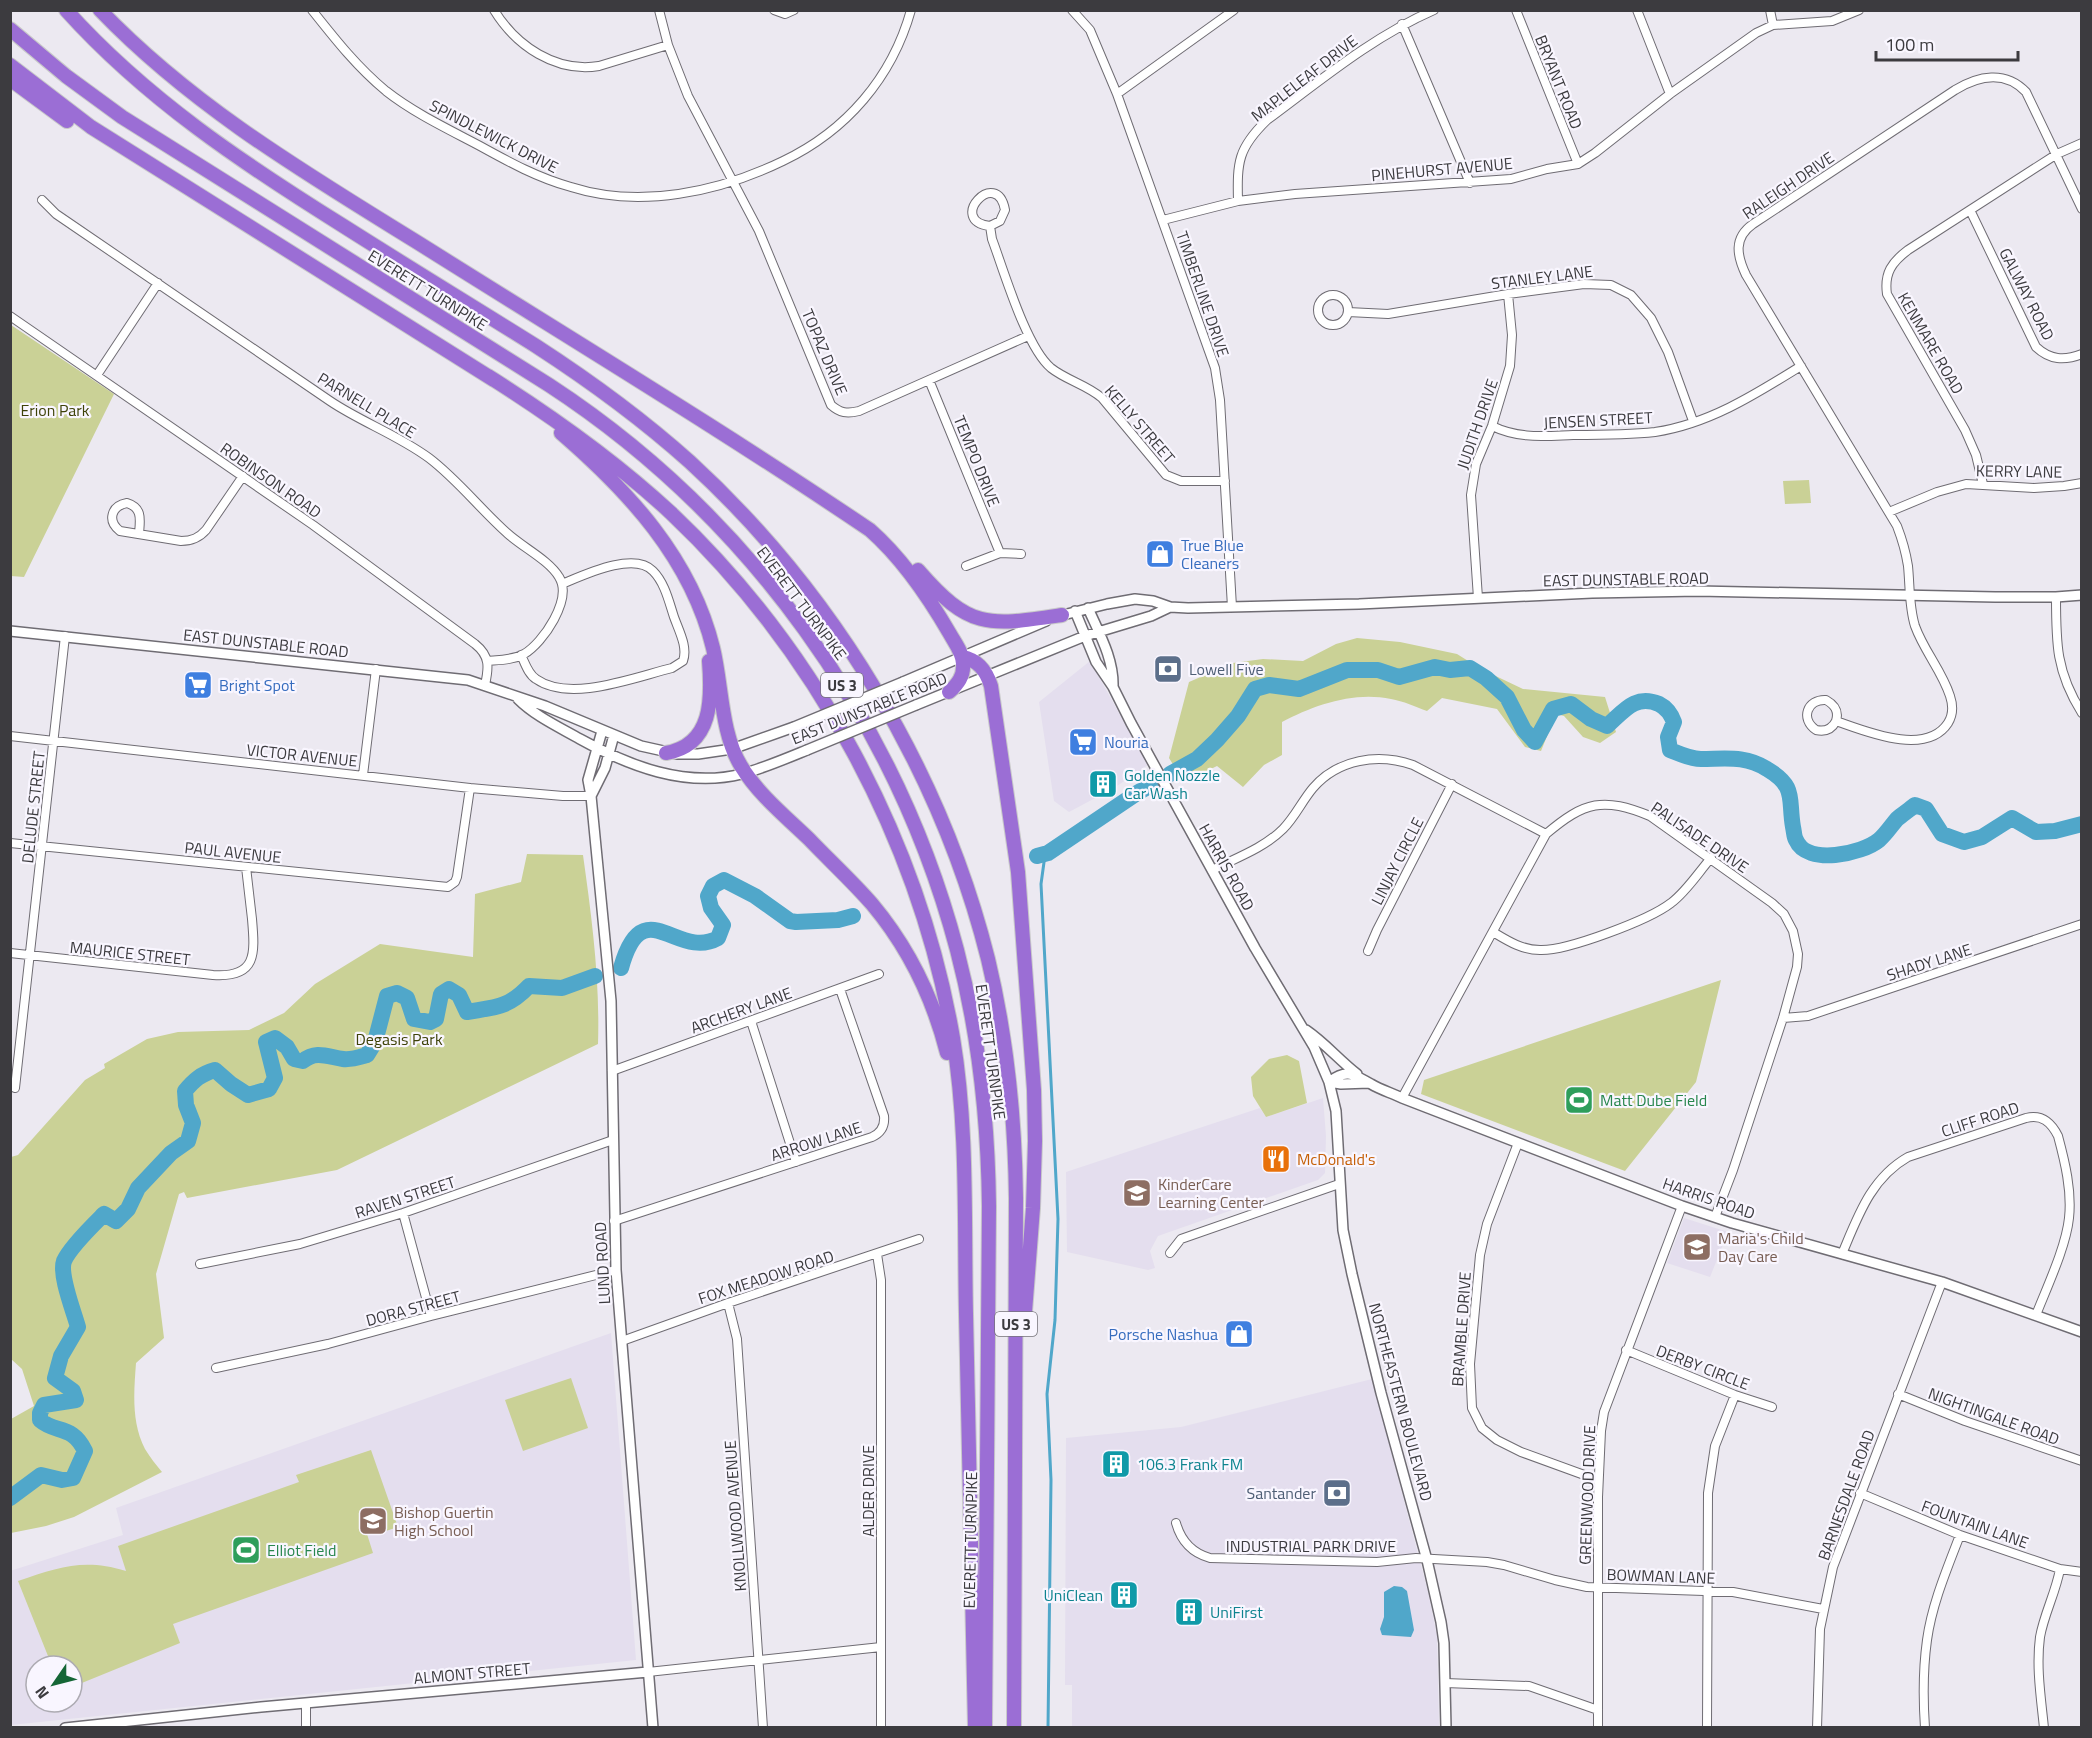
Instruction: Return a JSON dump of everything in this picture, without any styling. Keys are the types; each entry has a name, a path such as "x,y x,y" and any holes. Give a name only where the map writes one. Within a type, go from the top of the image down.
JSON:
{"highway":[{"name":"EVERETT TURNPIKE","path":"65,10 140,83 215,142 287,191 573,370 649,427 688,460 750,521 795,574 846,644 898,732 936,809 969,893 992,975 1007,1061 1015,1147 1014,1728"},
{"path":"100,10 174,80 268,148 719,432 870,530 885,544 927,597 962,657 962,676 950,692"},
{"name":"EVERETT TURNPIKE","path":"10,29 60,71 122,117 549,385 619,435 698,504 751,561 811,637 861,717 898,788 937,884 966,992 982,1086 987,1137 988,1198 985,1728"},
{"path":"10,65 91,127 547,414 630,476 679,520 715,557 799,663 824,703 860,766 902,856 924,921 944,993 953,1043 962,1156 975,1728"},
{"path":"10,79 86,133 223,210"},
{"path":"488,376 588,457 630,499 664,542 695,594 714,650 732,748 745,773 873,905 911,960 931,1004 946,1049 956,1101 962,1156"},
{"path":"885,544 910,561 948,602 970,616 987,621 1006,622 1069,613"},
{"path":"666,753 681,749 693,740 701,731 707,717 709,663 705,632 695,594"},
{"path":"962,657 977,663 988,676 993,690 1017,859 1034,1102 1035,1148 1031,1237 1016,1423"}],"street":[{"name":"SPINDLEWICK DRIVE","path":"312,10 356,63 401,102 446,129 540,177 587,192 642,197 675,195 767,169 796,155 833,131 850,116 891,62 906,31 911,10"},
{"path":"494,10 516,39 544,57 565,66 576,68 599,66 668,45"},
{"name":"TOPAZ DRIVE","path":"659,10 668,45 688,96 768,251 831,405 841,412 859,411 1028,336"},
{"path":"774,10 785,14 794,10"},
{"name":"TIMBERLINE DRIVE","path":"1072,10 1086,24 1093,36 1118,94 1217,379 1232,607"},
{"path":"1118,94 1234,10"},
{"name":"MAPLELEAF DRIVE","path":"1238,201 1238,167 1244,149 1257,129 1374,41 1402,24 1434,10"},
{"name":"BRYANT ROAD","path":"1516,10 1578,164"},
{"path":"1637,10 1670,94"},
{"path":"1770,10 1773,25"},
{"name":"PINEHURST AVENUE","path":"1163,220 1238,201 1295,194 1511,179 1578,164 1746,39 1773,25 1832,21 1859,10"},
{"path":"1402,24 1470,183"},
{"name":"RALEIGH DRIVE","path":"1836,721 1876,735 1913,740 1934,735 1946,726 1950,719 1952,703 1912,616 1905,552 1890,512 1743,268 1739,259 1740,238 1747,228 1955,90 1976,79 1995,77 2019,84 2032,101 2082,209"},
{"name":"KENMARE ROAD","path":"1983,484 1976,454 1965,430 1887,294 1886,275 1901,255 2057,154 2082,143"},
{"name":"KELLY STREET","path":"987,194 993,194 1000,199 1005,210 1000,221 990,226 978,222 972,211 976,200 987,194"},
{"name":"PARNELL PLACE","path":"42,200 56,214 332,402 430,459 507,534 549,566 558,575 562,584"},
{"name":"GALWAY ROAD","path":"1970,210 2036,347 2044,354 2054,358 2065,359 2082,354"},
{"name":"KELLY STREET","path":"990,226 992,239 1028,336 1041,359 1051,368 1102,398 1166,475 1181,481 1225,481"},
{"path":"97,375 158,283"},
{"name":"STANLEY LANE","path":"1348,312 1388,314 1508,294 1598,283 1621,289 1641,304 1659,334 1693,421"},
{"name":"JUDITH DRIVE","path":"1478,598 1471,495 1476,464 1504,389 1512,350 1508,294"},
{"name":"STANLEY LANE","path":"1335,295 1344,299 1348,312 1342,322 1332,325 1323,321 1318,308 1322,299 1335,295"},
{"name":"ROBINSON ROAD","path":"10,316 243,476 475,644 484,651 488,662"},
{"name":"JENSEN STREET","path":"1492,426 1516,436 1658,431 1734,406 1801,366"},
{"name":"TEMPO DRIVE","path":"929,380 1000,553"},
{"path":"139,534 140,516 137,509 127,503 117,506 112,516 114,526 124,532 181,541 195,539 206,530 243,476"},
{"name":"KERRY LANE","path":"1890,512 1944,489 1966,484 2034,488 2082,483"},
{"path":"966,566 1000,553 1021,554"},
{"path":"485,685 488,662 521,655 537,643 563,599 562,584 595,571 623,564 639,563 647,566 658,577 684,645 685,654 683,661 672,668 595,687 572,689 544,683 531,674 521,655"},
{"name":"EAST DUNSTABLE ROAD","path":"10,631 457,678 485,685 544,706 641,746 666,753 698,754 732,748 794,727 1069,613 1114,602 1141,599 1170,607 1232,607 1382,604 1592,593 1698,591 2056,597 2082,595"},
{"path":"2056,597 2056,634 2060,664 2070,691 2082,713"},
{"name":"EAST DUNSTABLE ROAD","path":"516,697 540,716 597,747 644,768 675,776 708,778 745,773 807,750 1085,636 1151,616 1170,607"},
{"name":"HARRIS ROAD","path":"1088,608 1112,667 1113,687"},
{"name":"HARRIS ROAD","path":"1069,613 1085,636 1100,668 1113,687 1255,948 1323,1066 1329,1082 1369,1083"},
{"name":"DELUDE STREET","path":"15,1088 65,636"},
{"path":"363,775 376,669"},
{"path":"1826,700 1835,707 1836,721 1830,729 1816,730 1808,722 1806,715 1808,708 1816,701 1826,700"},
{"name":"LUND ROAD","path":"602,731 588,780 610,989 616,1270 653,1728"},
{"name":"LUND ROAD","path":"591,796 610,753 614,735"},
{"name":"VICTOR AVENUE","path":"10,736 470,788 563,796 591,796"},
{"path":"1212,870 1273,838 1284,828 1307,796 1331,772 1378,757 1396,759 1452,784 1546,834"},
{"name":"LINJAY CIRCLE","path":"1368,951 1452,784"},
{"name":"PAUL AVENUE","path":"10,843 439,887 452,885 456,880 470,788"},
{"name":"PALISADE DRIVE","path":"1402,1098 1546,834 1576,812 1589,806 1612,804 1629,808 1650,816 1772,903 1784,914 1794,931 1798,954 1797,967 1783,1018 1716,1217"},
{"path":"1493,932 1517,945 1541,950 1570,944 1637,922 1673,902 1711,858"},
{"name":"MAURICE STREET","path":"10,953 225,976 236,974 246,968 252,960 254,951 246,867"},
{"name":"SHADY LANE","path":"1783,1018 1808,1017 2082,924"},
{"name":"ARCHERY LANE","path":"612,1071 879,974"},
{"name":"ARROW LANE","path":"614,1221 874,1136 881,1130 884,1116 840,988"},
{"path":"751,1021 796,1162"},
{"name":"HARRIS ROAD","path":"1302,1028 1318,1039 1359,1076 1402,1098 1682,1206 1773,1235 1942,1282 2082,1332"},
{"path":"1329,1082 1347,1073 1359,1076"},
{"name":"NORTHEASTERN BOULEVARD","path":"1329,1082 1336,1111 1343,1230 1357,1296 1427,1560 1441,1622 1446,1728"},
{"name":"CLIFF ROAD","path":"1842,1254 1869,1195 1882,1177 1899,1162 2026,1118 2034,1116 2042,1118 2054,1128 2058,1136 2068,1190 2069,1218 2036,1315"},
{"name":"RAVEN STREET","path":"200,1264 300,1244 403,1213 613,1140"},
{"name":"BRAMBLE DRIVE","path":"1518,1143 1487,1224 1481,1247 1470,1364 1472,1408 1482,1428 1497,1440 1521,1452 1598,1480"},
{"path":"1170,1253 1181,1239 1339,1184"},
{"name":"GREENWOOD DRIVE","path":"1598,1728 1598,1480 1604,1412 1682,1206"},
{"path":"403,1213 431,1316"},
{"name":"FOX MEADOW ROAD","path":"622,1341 918,1239"},
{"name":"ALDER DRIVE","path":"877,1254 881,1280 881,1728"},
{"name":"DORA STREET","path":"216,1368 328,1344 616,1270"},
{"name":"BARNESDALE ROAD","path":"1817,1728 1819,1648 1823,1609 1833,1567 1942,1282"},
{"name":"KNOLLWOOD AVENUE","path":"728,1303 737,1339 763,1728"},
{"name":"DERBY CIRCLE","path":"1626,1350 1735,1395 1772,1407"},
{"name":"NIGHTINGALE ROAD","path":"1898,1394 2082,1461"},
{"path":"1707,1728 1710,1473 1717,1439 1735,1395"},
{"name":"FOUNTAIN LANE","path":"1860,1493 1960,1535 2060,1569 2082,1572"},
{"name":"INDUSTRIAL PARK DRIVE","path":"1176,1523 1188,1546 1210,1558 1377,1562 1416,1558 1427,1560"},
{"path":"1925,1728 1927,1640 1934,1608 1960,1535"},
{"name":"BOWMAN LANE","path":"1427,1560 1487,1562 1577,1586 1752,1594 1823,1609"},
{"path":"2044,1728 2039,1651 2044,1622 2056,1589 2060,1569"},
{"name":"ALMONT STREET","path":"65,1728 306,1703 648,1672 881,1647"},
{"path":"1445,1683 1529,1686 1598,1710"},
{"path":"306,1703 306,1728"}],"shaded area":[{"path":"1090,661 1148,765 1114,788 1069,812 1054,801 1039,702"},
{"path":"1323,1098 1326,1136 1325,1173 1318,1180 1158,1236 1150,1251 1155,1268 1148,1270 1067,1252 1066,1172 1260,1108 1266,1117"},
{"name":"Maria's Child Day Care","path":"1684,1218 1728,1232 1710,1277 1667,1263"},
{"name":"Bishop Guertin High School","path":"611,1333 636,1660 11,1725 10,1571 123,1535 116,1508"},
{"path":"1372,1379 1428,1592 1437,1636 1439,1727 1072,1727 1072,1685 1065,1685 1066,1438 1181,1427"}],"green space":[{"name":"Erion Park","path":"11,325 114,394 24,577 11,576"},
{"path":"1809,480 1811,503 1785,504 1783,481"},
{"path":"1357,638 1400,642 1457,654 1481,669 1523,689 1605,697 1616,732 1600,743 1583,737 1564,716 1556,714 1541,751 1525,747 1497,709 1442,698 1427,711 1391,699 1349,698 1307,710 1282,722 1282,755 1264,765 1243,787 1217,766 1184,782 1169,758 1189,682 1233,663 1263,659 1303,661 1336,644"},
{"name":"Degasis Park","path":"527,854 583,855 597,973 598,1044 337,1170 187,1198 184,1192 179,1194 156,1274 164,1338 136,1363 135,1374 134,1406 137,1428 145,1449 162,1472 74,1517 46,1526 11,1533 11,1419 34,1406 22,1369 11,1359 11,1157 18,1155 85,1080 105,1068 104,1064 147,1039 178,1032 249,1030 284,1013 315,984 380,944 473,957 475,894 521,882"},
{"path":"1721,980 1696,1082 1625,1171 1421,1094 1424,1080"},
{"path":"1287,1055 1299,1061 1307,1103 1266,1117 1253,1096 1251,1077 1269,1059"},
{"path":"571,1378 588,1428 523,1451 505,1400"},
{"name":"Elliot Field","path":"371,1450 398,1527 377,1534 367,1534 373,1553 173,1624 180,1643 84,1682 84,1654 47,1654 18,1581 72,1566 97,1565 126,1571 118,1546 299,1482 296,1475"}],"water":[{"path":"1394,1586 1402,1587 1407,1591 1414,1630 1411,1637 1382,1635 1380,1629 1384,1617 1384,1592"}],"waterway":[{"path":"1170,774 1197,759 1217,740 1238,716 1255,689 1269,685 1299,689 1347,670 1378,670 1399,677 1435,667 1450,670 1470,668 1486,678 1507,697 1524,730 1535,742 1553,709 1571,704 1591,719 1607,726 1636,703 1651,701 1659,704 1672,716 1674,722 1668,737 1670,750 1697,759 1743,760 1759,765 1777,775 1789,794 1795,839 1802,848 1811,853 1835,855 1860,850 1871,845 1882,838 1897,819 1915,805 1926,809 1942,834 1964,842 1982,837 2012,818 2036,832 2055,831 2082,824"},
{"path":"1037,856 1048,853 1153,784"},
{"path":"1045,855 1041,884 1058,1219 1055,1320 1047,1394 1051,1480 1048,1728"},
{"path":"621,968 630,945 640,933 651,930 703,943 718,938 723,925 711,908 708,896 713,886 724,880 755,896 790,921 838,920 853,916"},
{"path":"10,1498 41,1475 62,1480 73,1478 85,1451 75,1437 40,1420 40,1413 44,1405 76,1400 73,1391 55,1378 61,1356 78,1327 65,1284 64,1261 76,1243 104,1214 116,1221 128,1209 138,1188 171,1153 188,1141 193,1123 186,1105 185,1091 195,1081 215,1070 248,1095 269,1089 275,1078 266,1042 275,1038 287,1047 294,1059 303,1061 317,1055 346,1059 367,1055 375,1042 387,996 397,993 407,998 414,1019 430,1022 436,1019 441,994 449,989 459,995 467,1012 508,1003 529,986 562,988 595,976"}],"place":[{"name":"True Blue Cleaners","path":"1160,554"},
{"name":"Lowell Five","path":"1168,669"},
{"name":"Bright Spot","path":"198,685"},
{"name":"Nouria","path":"1083,742"},
{"name":"Golden Nozzle Car Wash","path":"1103,784"},
{"name":"Matt Dube Field","path":"1579,1100"},
{"name":"McDonald's","path":"1276,1159"},
{"name":"KinderCare Learning Center","path":"1137,1193"},
{"name":"Maria's Child Day Care","path":"1697,1247"},
{"name":"Porsche Nashua","path":"1239,1334"},
{"name":"106.3 Frank FM","path":"1116,1464"},
{"name":"Santander","path":"1337,1493"},
{"name":"Bishop Guertin High School","path":"373,1521"},
{"name":"Elliot Field","path":"246,1550"},
{"name":"UniClean","path":"1124,1595"},
{"name":"UniFirst","path":"1189,1612"}]}
